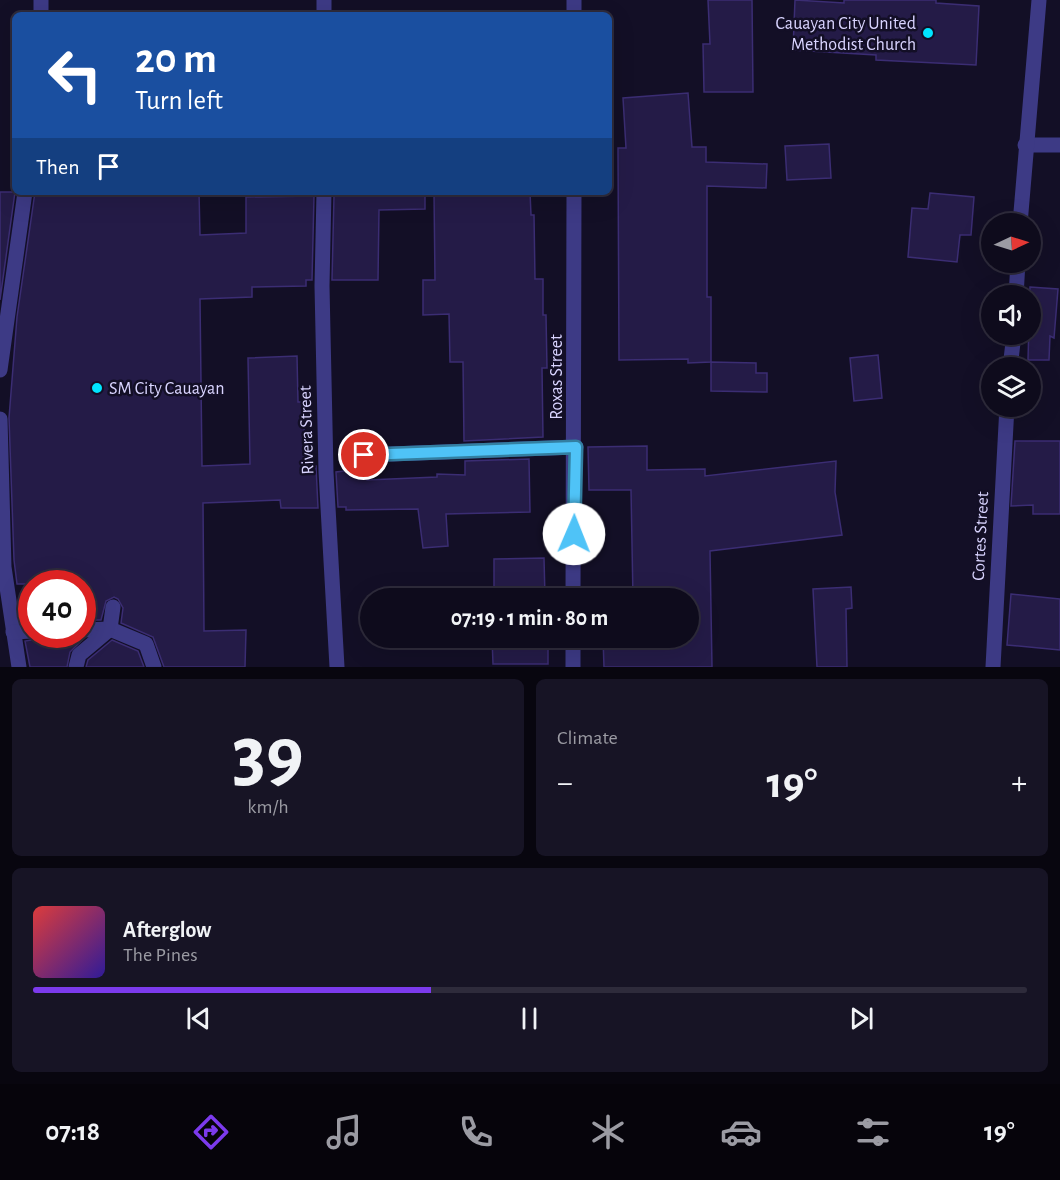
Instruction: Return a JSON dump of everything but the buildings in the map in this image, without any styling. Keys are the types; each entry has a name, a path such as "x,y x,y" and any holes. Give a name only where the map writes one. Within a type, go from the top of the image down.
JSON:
{"street":[{"path":"1021,213 1039,0"},
{"path":"1025,145 1060,145"},
{"path":"0,370 24,195"},
{"name":"Rivera Street","path":"324,195 322,286 326,472 337,667"},
{"name":"Roxas Street","path":"573,588 576,447 574,195"},
{"name":"Cortes Street","path":"993,667 1005,417"},
{"path":"0,419 4,567 19,667"},
{"path":"364,455 576,447"},
{"path":"76,667 79,655 110,629 113,607"},
{"path":"96,630 110,629 146,644 154,667"},
{"path":"13,632 18,632"},
{"path":"573,648 573,667"}],"place":[{"name":"Cauayan City United Methodist Church","path":"928,33"},
{"name":"SM City Cauayan","path":"97,388"}],"route":[{"path":"364,455 576,447 574,534"}]}
